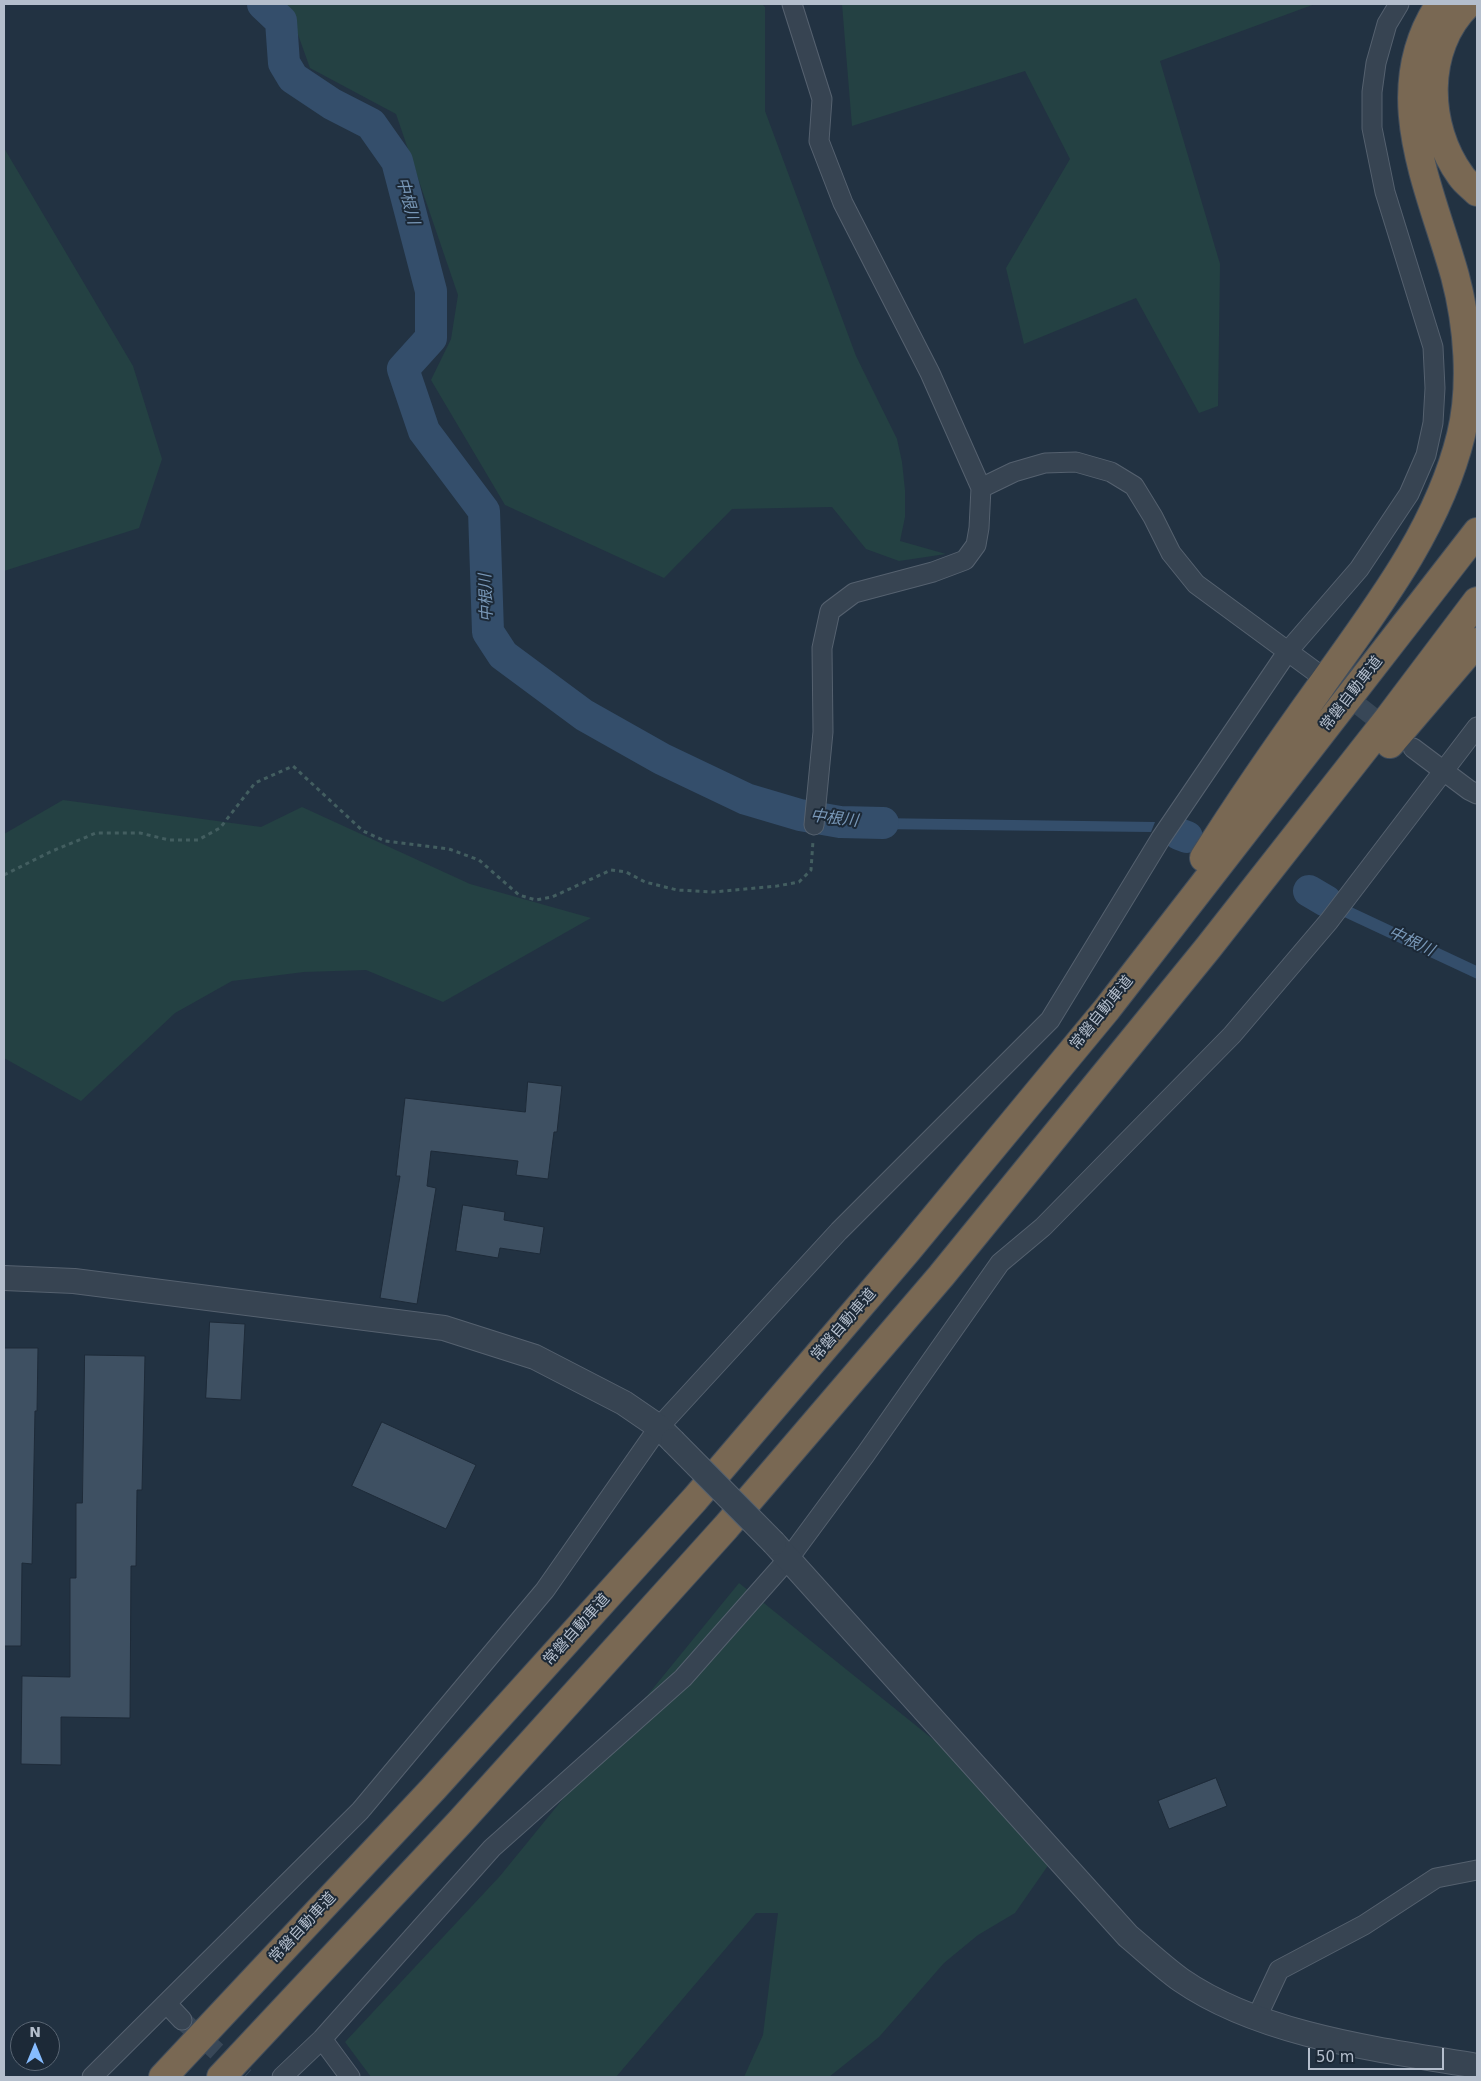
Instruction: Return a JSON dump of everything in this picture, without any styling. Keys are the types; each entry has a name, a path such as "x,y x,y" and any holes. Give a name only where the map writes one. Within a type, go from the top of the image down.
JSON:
{"highway":[{"path":"1107,1009 1254,779 1380,603 1407,559 1450,470 1461,434 1466,404 1467,355 1464,326 1454,275 1422,169 1413,123 1412,100 1416,58 1424,33 1440,4"},
{"path":"1468,4 1459,12 1444,38 1436,65 1432,89 1435,114 1441,138 1450,158 1462,177 1477,192"},
{"name":"常磐自動車道","path":"163,2077 434,1788 688,1506 907,1251 1107,1009 1477,532"},
{"path":"221,2077 460,1822 726,1527 941,1276 1208,948 1391,715 1477,601"},
{"path":"1208,948 1405,728 1477,642"}],"street":[{"path":"792,4 822,99 819,142 843,203 930,373 981,488 979,528 976,545 965,560 933,572 854,593 830,611 822,648 823,732 816,817"},
{"path":"92,2077 360,1811 545,1590 666,1434 839,1230 1050,1020 1161,838 1288,652 1359,569 1408,494 1426,455 1434,422 1435,388 1433,347 1384,192 1372,128 1372,92 1376,63 1387,24 1398,4"},
{"path":"981,488 1014,472 1045,463 1076,462 1111,472 1134,486 1154,517 1171,553 1196,584 1313,670"},
{"path":"282,2077 322,2040 492,1848 683,1678 782,1550 865,1455 1000,1263 1043,1227 1232,1035 1335,914 1442,770 1477,727"},
{"path":"1413,748 1477,794"},
{"path":"4,1278 74,1281 444,1328 535,1357 624,1403 666,1434 782,1550 960,1751 1128,1936 1181,1980 1230,2007 1310,2034 1477,2066"},
{"path":"1257,2017 1279,1970 1364,1924 1436,1878 1477,1870"},
{"path":"167,2004 182,2020"},
{"path":"322,2040 350,2077"}],"path":[{"path":"4,875 50,852 96,833 140,833 169,840 198,840 220,828 255,783 293,766 363,831 385,842 449,849 478,860 519,895 536,900 552,897 611,870 626,872 645,882 677,890 722,891 799,882 811,870 816,817"}],"green space":[{"path":"287,4 762,4 765,7 765,111 856,356 897,439 905,490 905,517 900,541 946,554 899,561 866,549 832,507 732,509 664,578 505,505 431,380 451,339 458,295 396,114 310,68"},
{"path":"842,4 1315,4 1160,61 1220,264 1218,406 1199,413 1136,298 1024,344 1006,268 1070,159 1025,71 852,126"},
{"path":"4,148 133,366 162,459 139,528 4,571"},
{"path":"63,800 261,827 302,807 470,884 591,918 443,1002 366,970 304,972 232,981 175,1013 81,1101 4,1058 4,834"},
{"path":"739,1583 1063,1844 1015,1913 978,1935 944,1963 879,2037 829,2077 744,2077 763,2035 778,1913 756,1913 616,2077 371,2077 345,2042 500,1876"}],"water":[{"path":"840,817 1155,822 1151,832 874,829 838,827"},
{"path":"1349,906 1477,966 1477,979 1342,916"}],"building":[{"path":"528,1082 562,1086 557,1132 554,1132 548,1179 516,1175 518,1161 431,1151 427,1186 436,1188 417,1304 380,1298 400,1176 396,1176 405,1098 525,1112"},
{"path":"463,1205 505,1212 504,1220 544,1227 540,1254 500,1248 498,1258 456,1251"},
{"path":"210,1322 245,1324 241,1400 206,1398"},
{"path":"4,1348 38,1348 32,1564 22,1563 21,1646 4,1646"},
{"path":"85,1355 145,1356 142,1490 137,1490 136,1566 131,1566 130,1718 61,1717 61,1765 21,1764 22,1676 70,1677 70,1578 76,1578 76,1503 82,1503"},
{"path":"382,1422 476,1465 446,1529 352,1486"},
{"path":"1216,1778 1227,1806 1169,1829 1158,1801"}],"waterway":[{"name":"中根川","path":"263,4 281,21 284,63 293,78 332,104 371,124 397,161 431,291 431,338 403,369 424,431 484,511 488,632 503,655 584,715 662,759 746,799 800,815 840,822 883,823"},
{"name":"中根川","path":"1179,834 1187,837"},
{"name":"中根川","path":"1309,891 1326,901"}],"tunnel":[{"path":"1316,672 1391,731"},
{"path":"182,2020 245,2077"}]}
